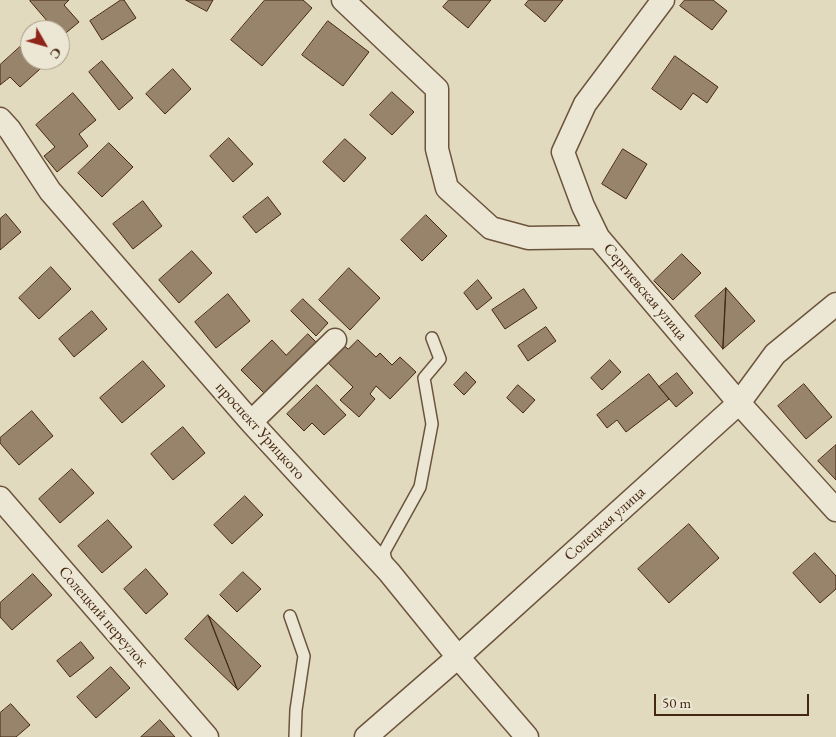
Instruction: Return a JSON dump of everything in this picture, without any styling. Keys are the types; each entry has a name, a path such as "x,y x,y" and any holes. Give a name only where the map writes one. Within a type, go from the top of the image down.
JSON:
{"street":[{"name":"Сергиевская улица","path":"343,0 437,89 437,149 447,188 491,228 528,238 598,237 739,402 836,510"},
{"path":"598,237 563,152 585,104 663,0"},
{"name":"проспект Урицкого","path":"0,119 10,130 50,191 251,422 389,572 458,657 527,737"},
{"name":"Солецкая улица","path":"366,737 458,657 739,402 775,354 836,304"},
{"path":"251,422 335,340"},
{"name":"Солецкий переулок","path":"0,498 207,737"}],"lane":[{"path":"389,572 384,552 420,487 432,424 424,378 440,359 432,338"},
{"path":"290,616 304,656 296,710 295,737"}],"building":[{"path":"69,0 64,5 79,22 70,30 70,20 46,20 30,1"},
{"path":"121,0 124,0 136,18 102,40 90,21"},
{"path":"186,0 213,0 207,11"},
{"path":"265,0 303,0 312,8 262,66 231,40"},
{"path":"449,0 491,0 468,28 443,7"},
{"path":"529,0 563,0 545,22 525,5"},
{"path":"685,0 713,0 727,11 712,30 680,6"},
{"path":"328,21 369,52 343,86 302,55"},
{"path":"20,47 20,70 39,70 20,87 10,77 0,85 0,65"},
{"path":"675,56 718,87 707,103 693,93 681,110 652,89"},
{"path":"102,61 133,98 119,110 89,72"},
{"path":"173,69 191,89 165,114 146,94"},
{"path":"392,92 414,112 392,135 370,115"},
{"path":"73,93 96,120 79,134 88,146 57,172 44,156 55,147 36,125"},
{"path":"229,138 253,164 233,182 210,156"},
{"path":"345,139 366,158 344,182 323,162"},
{"path":"109,143 133,167 102,197 78,173"},
{"path":"623,149 647,164 626,199 602,184"},
{"path":"268,197 281,214 256,233 243,217"},
{"path":"143,201 162,226 133,249 113,224"},
{"path":"6,214 21,232 0,250 0,219"},
{"path":"426,215 447,236 422,261 401,240"},
{"path":"192,251 212,273 179,303 159,280"},
{"path":"682,254 701,273 673,300 654,281"},
{"path":"51,267 71,289 39,319 19,298"},
{"path":"349,268 380,298 350,330 319,300"},
{"path":"478,280 492,298 477,310 464,293"},
{"path":"726,288 755,321 723,349"},
{"path":"726,288 723,349 695,316"},
{"path":"524,289 537,308 505,329 492,310"},
{"path":"228,294 250,321 216,348 195,322"},
{"path":"303,299 328,323 316,336 291,311"},
{"path":"92,311 107,329 74,357 59,339"},
{"path":"546,327 556,341 528,361 518,346"},
{"path":"308,334 322,348 270,399 241,370 272,340 286,355"},
{"path":"358,340 376,357 380,353 392,365 400,357 416,372 390,399 376,386 370,394 375,399 359,417 340,400 353,387 324,359 340,342 348,349"},
{"path":"610,360 621,372 602,390 591,378"},
{"path":"143,361 165,386 122,423 100,398"},
{"path":"466,372 476,382 464,395 454,385"},
{"path":"677,373 693,393 676,407 659,387"},
{"path":"649,374 669,399 626,432 617,420 607,428 597,415"},
{"path":"804,384 832,417 806,439 778,406"},
{"path":"317,385 346,415 324,435 312,423 304,431 287,414"},
{"path":"518,385 535,400 523,413 507,398"},
{"path":"32,411 53,436 19,465 0,443 0,438"},
{"path":"183,427 205,453 173,480 151,454"},
{"path":"836,445 836,480 818,461"},
{"path":"72,469 94,493 60,523 39,499"},
{"path":"245,496 263,515 232,544 214,525"},
{"path":"108,520 132,547 102,573 78,546"},
{"path":"689,524 719,558 669,603 638,569"},
{"path":"815,553 836,576 836,589 820,603 793,573"},
{"path":"146,569 168,594 146,614 124,589"},
{"path":"243,572 261,589 237,612 220,595"},
{"path":"33,574 52,595 12,630 0,617 0,603"},
{"path":"208,615 237,689 185,639"},
{"path":"209,616 261,666 238,690"},
{"path":"81,642 94,658 70,677 57,661"},
{"path":"111,667 130,688 96,718 77,697"},
{"path":"11,704 30,725 16,737 0,737 0,713"},
{"path":"160,720 175,737 141,737"}]}
